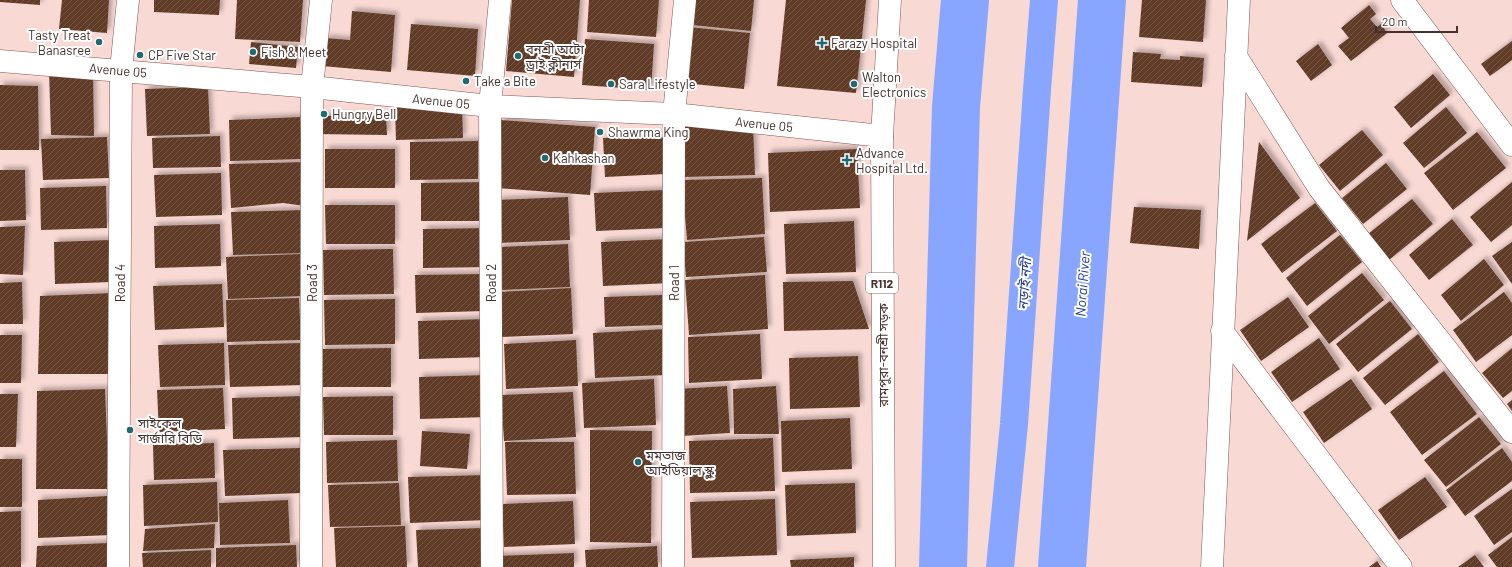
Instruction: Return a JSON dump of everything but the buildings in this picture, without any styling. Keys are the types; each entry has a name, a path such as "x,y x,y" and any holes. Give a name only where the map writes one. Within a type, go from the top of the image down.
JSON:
{"street":[{"name":"Road 4","path":"118,567 121,70 128,0"},
{"name":"Road 3","path":"311,567 312,86 321,0"},
{"name":"Road 2","path":"492,567 490,106 500,0"},
{"name":"Road 1","path":"673,567 674,114 685,0"},
{"name":"রামপুরা-বনশ্রী সড়ক","path":"884,567 882,136 890,0"},
{"path":"1212,567 1222,331 1239,0"},
{"path":"1402,0 1512,145"},
{"path":"1236,56 1319,188 1512,432"},
{"name":"Avenue 05","path":"0,61 312,86 490,106 674,114 882,136"},
{"path":"1222,331 1401,567"}],"waterway":[{"name":"Norai River","path":"943,567 956,107 965,0"},
{"name":"নড়াই নদী","path":"1000,567 1014,424 1044,0"},
{"name":"Norai River","path":"1062,567 1102,0"}],"place":[{"name":"Tasty Treat Banasree","path":"99,42"},
{"name":"Farazy Hospital","path":"822,43"},
{"name":"Fish & Meet","path":"253,52"},
{"name":"CP Five Star","path":"140,55"},
{"name":"বনশ্রী অটো ড্রাই ক্লীনার্স","path":"518,56"},
{"name":"Take a Bite","path":"466,81"},
{"name":"Sara Lifestyle","path":"611,84"},
{"name":"Walton Electronics","path":"854,84"},
{"name":"Hungry Bell","path":"324,114"},
{"name":"Shawrma King","path":"600,132"},
{"name":"Kahkashan","path":"545,158"},
{"name":"Advance Hospital Ltd.","path":"847,160"},
{"name":"সাইকেল সার্জারি বিডি","path":"130,430"},
{"name":"মমতাজ আইডিয়াল স্কুল","path":"638,462"}]}
